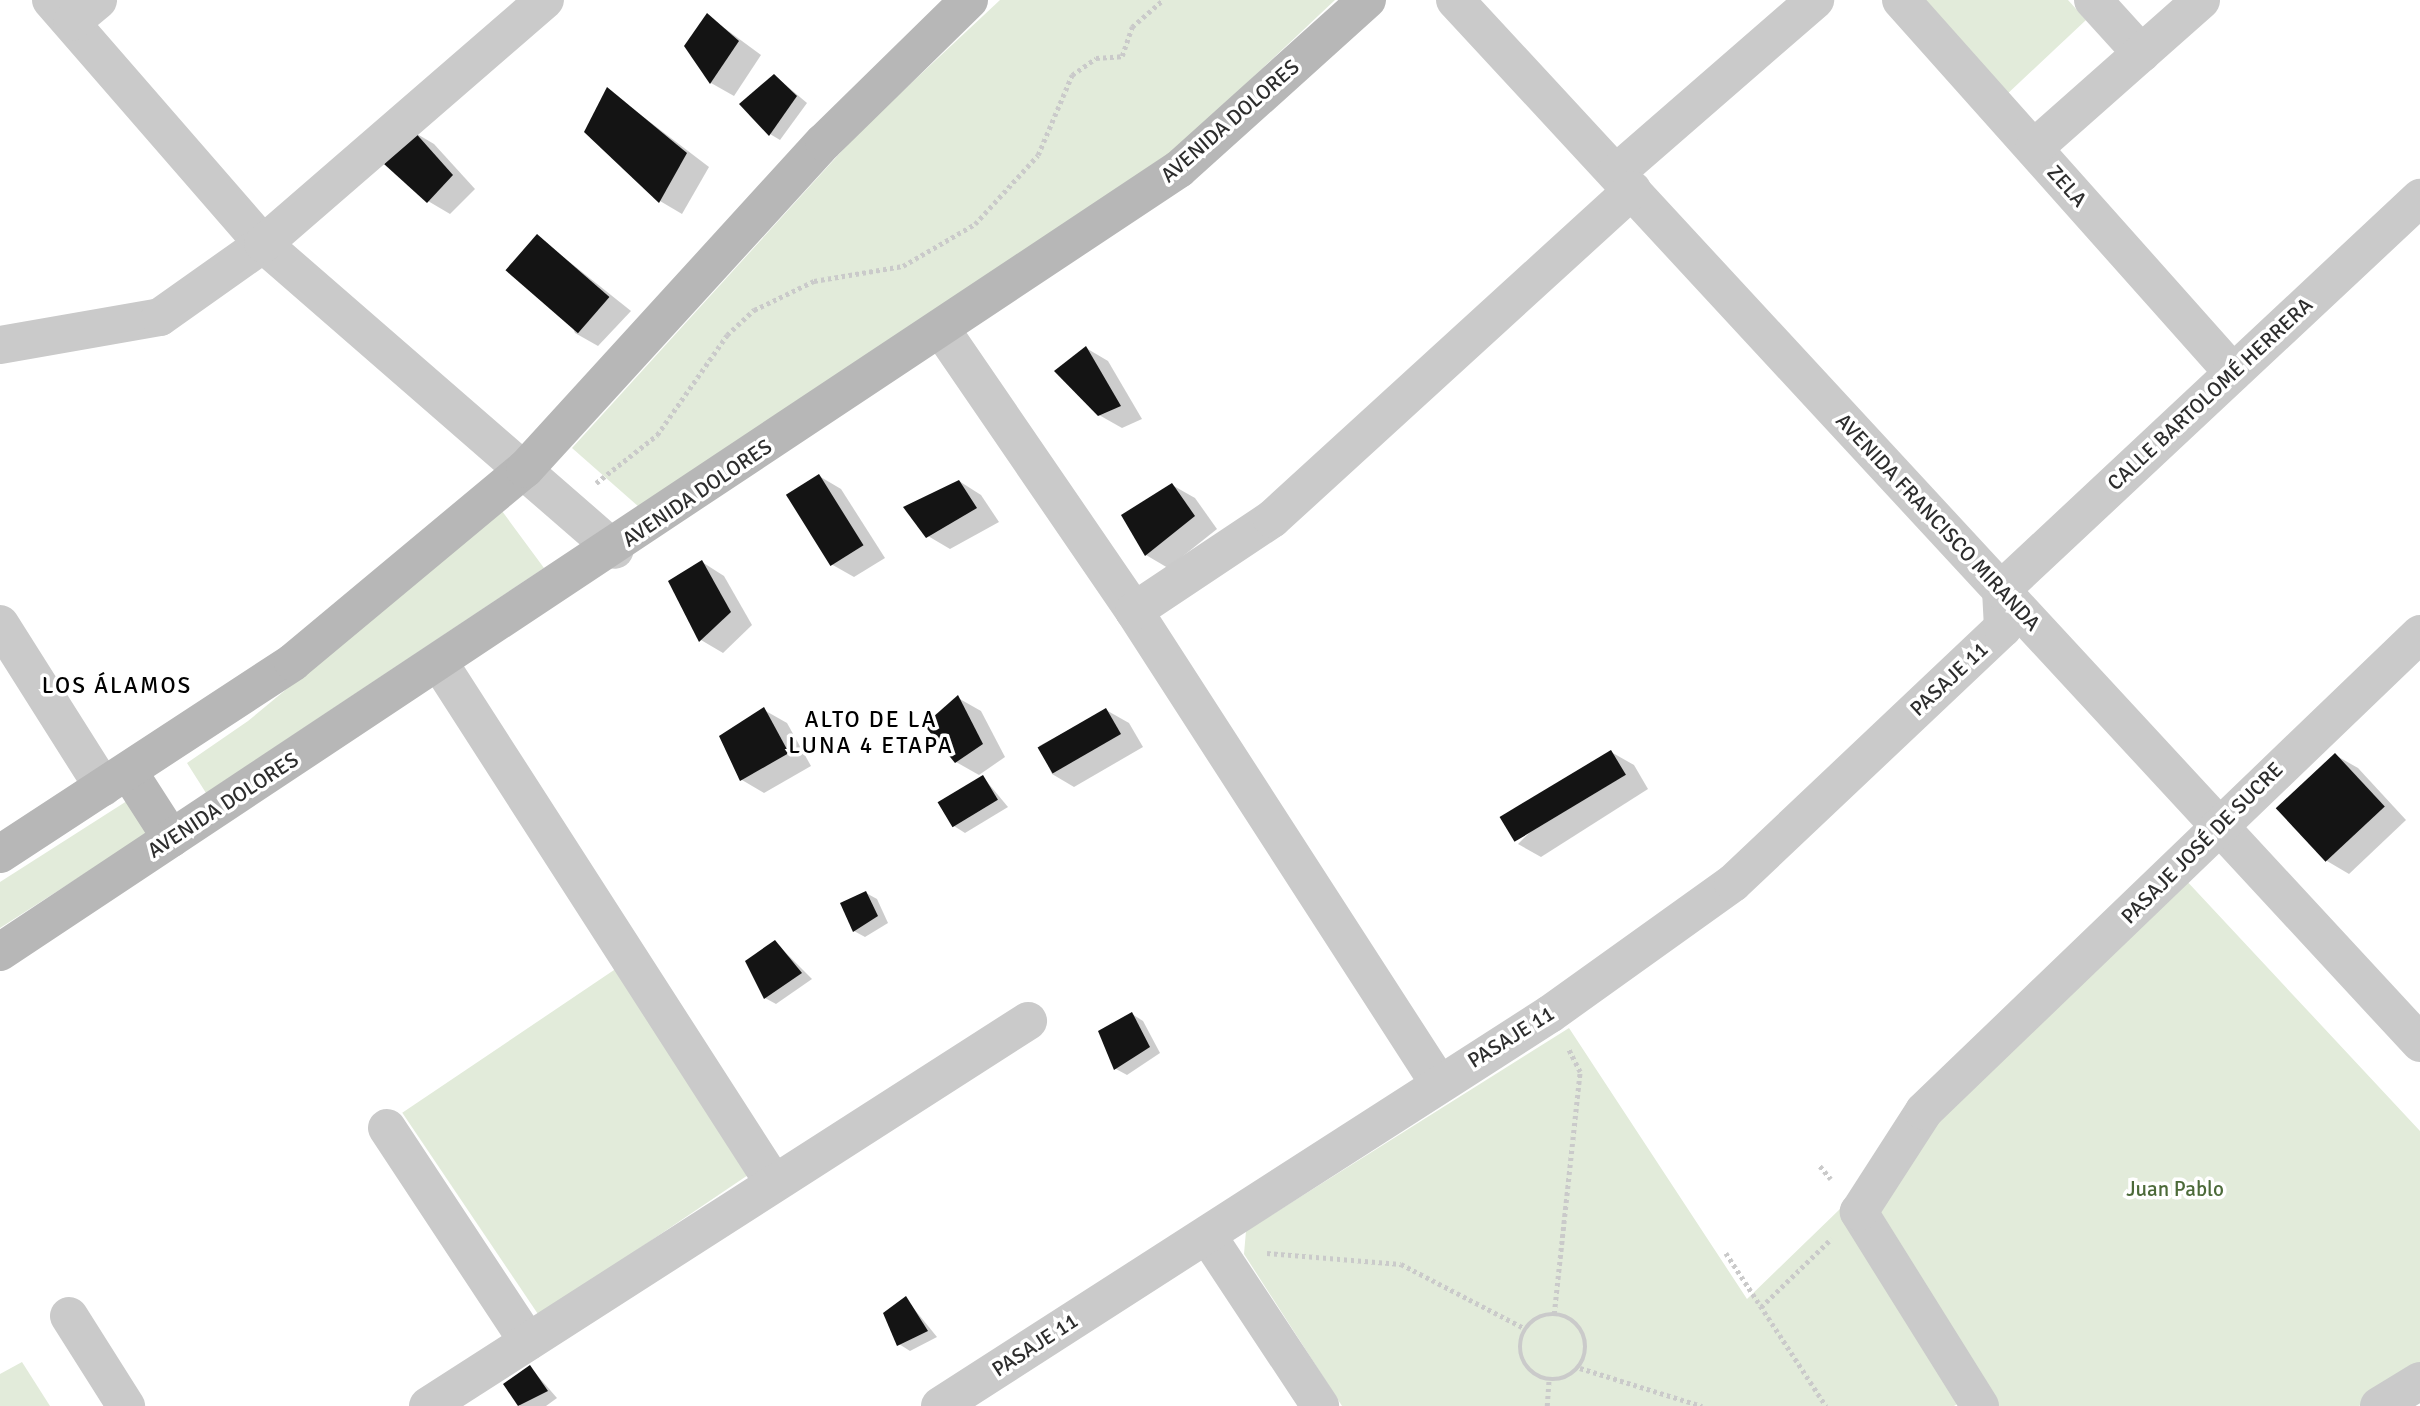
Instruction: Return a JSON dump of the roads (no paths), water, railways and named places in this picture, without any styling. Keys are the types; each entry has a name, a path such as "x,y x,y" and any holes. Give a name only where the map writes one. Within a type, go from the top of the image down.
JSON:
{"main road":[{"path":"0,854 293,662 524,470 824,142 969,0"},
{"name":"AVENIDA DOLORES","path":"0,952 615,550 1179,169 1367,0"},
{"path":"116,779 171,838"}],"street":[{"path":"0,345 160,317 263,244 545,0"},
{"name":"AVENIDA FRANCISCO MIRANDA","path":"1455,0 2220,830 2420,1043"},
{"path":"1134,611 1272,519 1815,0"},
{"name":"ZELA","path":"1901,0 2233,373"},
{"path":"2094,0 2141,53"},
{"path":"2034,148 2201,0"},
{"path":"74,7 263,244 615,550"},
{"name":"CALLE BARTOLOMÉ HERRERA","path":"2001,590 2420,198"},
{"path":"941,329 1134,611 1438,1082"},
{"name":"PASAJE 11","path":"954,1402 1214,1245 1438,1082 1550,1014 1733,883 2003,628 2001,590"},
{"path":"0,624 116,779"},
{"name":"PASAJE JOSÉ DE SUCRE","path":"1976,1405 1859,1212 1924,1111 2220,830 2229,812 2420,635"},
{"path":"440,664 773,1182"},
{"path":"428,1406 773,1182 1028,1021"},
{"path":"387,1128 528,1342"},
{"path":"1214,1245 1320,1406"},
{"path":"69,1316 126,1406"},
{"path":"2379,1406 2420,1381"}],"district":[{"name":"LOS ÁLAMOS","path":"117,686"},
{"name":"ALTO DE LA LUNA 4 ETAPA","path":"871,733"}],"park label":[{"name":"Juan Pablo","path":"2175,1189"}]}
